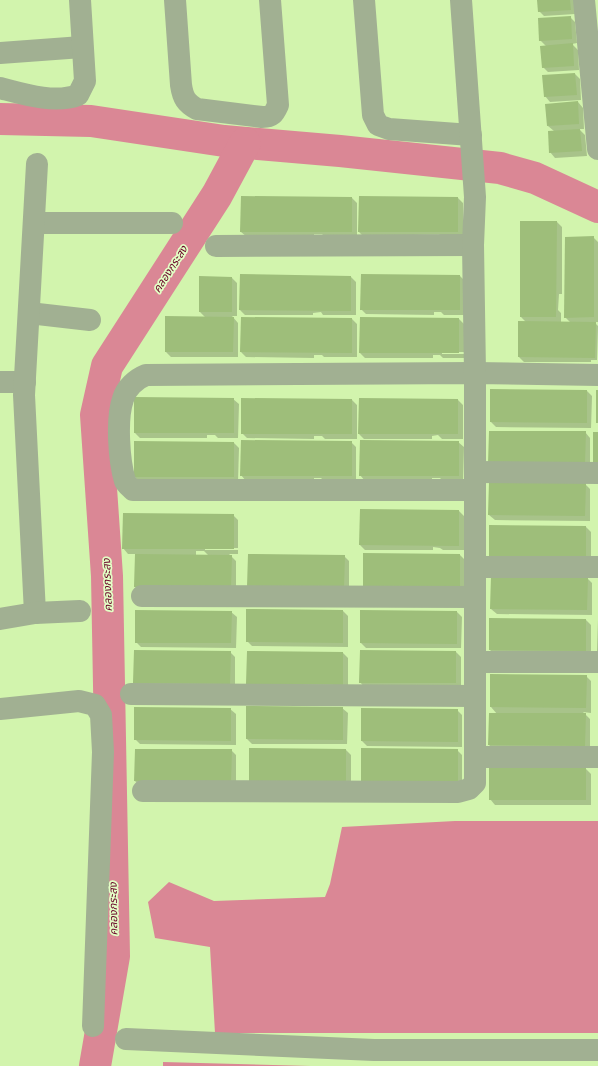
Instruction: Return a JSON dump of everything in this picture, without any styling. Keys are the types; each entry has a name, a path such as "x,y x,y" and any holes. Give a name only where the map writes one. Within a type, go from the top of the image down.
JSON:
{"street":[{"path":"0,88 35,96 68,99 78,95 84,81 80,0"},
{"path":"175,0 181,85 183,96 188,104 197,109 270,117 275,114 278,105 270,0"},
{"path":"364,0 373,115 378,125 389,129 471,135"},
{"path":"143,791 458,792 469,789 475,783 475,372 473,245 475,197 461,0"},
{"path":"584,0 593,37 598,141"},
{"path":"0,53 82,47"},
{"path":"35,613 25,382 37,164"},
{"path":"34,223 172,223"},
{"path":"216,246 473,245"},
{"path":"29,313 90,320"},
{"path":"598,375 475,372 146,375 138,378 123,398 119,421 122,461 126,482 133,490 475,481 598,473"},
{"path":"0,382 25,382"},
{"path":"475,567 598,567"},
{"path":"142,596 474,597"},
{"path":"0,619 35,613 80,611"},
{"path":"475,662 598,662"},
{"path":"131,694 475,696"},
{"path":"0,709 79,701 95,704 101,715 103,752 93,1026"},
{"path":"475,758 598,757"},
{"path":"126,1039 374,1050 598,1050"}],"shaded area":[{"path":"455,821 598,821 598,1033 215,1033 210,947 155,938 148,902 169,882 214,901 325,897 330,884 342,827"},
{"path":"163,1062 311,1066 163,1066"}],"building":[{"path":"537,0 570,0 571,10 538,12"},
{"path":"571,16 572,39 539,41 538,18"},
{"path":"573,43 574,66 542,68 540,46"},
{"path":"575,73 577,95 544,97 542,75"},
{"path":"578,101 579,124 547,126 545,104"},
{"path":"580,129 582,151 549,153 548,131"},
{"path":"241,196 352,197 352,232 240,232"},
{"path":"359,196 458,197 458,232 358,232"},
{"path":"520,221 557,221 556,317 520,317"},
{"path":"594,236 594,317 564,318 565,237"},
{"path":"240,274 351,276 351,311 239,310"},
{"path":"361,274 460,275 460,310 360,310"},
{"path":"199,276 232,277 232,312 199,312"},
{"path":"165,316 234,317 233,352 165,352"},
{"path":"241,317 352,318 352,353 240,352"},
{"path":"360,317 459,318 459,353 359,353"},
{"path":"518,321 596,322 595,358 518,357"},
{"path":"490,389 587,390 587,423 490,422"},
{"path":"596,390 598,390 598,423 596,423"},
{"path":"134,397 234,398 234,433 134,433"},
{"path":"241,398 352,399 352,434 241,434"},
{"path":"359,398 458,399 458,434 358,434"},
{"path":"489,431 586,431 585,464 488,463"},
{"path":"593,432 598,432 598,465 593,464"},
{"path":"241,440 352,441 352,476 240,476"},
{"path":"360,440 459,441 459,476 359,476"},
{"path":"134,441 234,442 234,477 134,477"},
{"path":"489,482 586,483 585,516 488,515"},
{"path":"360,509 459,510 459,546 359,545"},
{"path":"123,513 234,514 234,549 122,549"},
{"path":"489,525 586,526 586,559 489,558"},
{"path":"363,553 460,554 460,587 363,586"},
{"path":"135,554 232,555 231,588 134,587"},
{"path":"248,554 345,555 344,588 247,587"},
{"path":"491,576 588,577 587,610 490,609"},
{"path":"246,609 343,610 343,643 246,642"},
{"path":"135,610 232,611 231,643 135,643"},
{"path":"360,610 457,611 457,644 360,643"},
{"path":"489,618 586,619 586,651 489,650"},
{"path":"134,650 231,651 230,684 133,683"},
{"path":"360,650 456,651 456,683 359,683"},
{"path":"247,651 343,652 343,685 246,684"},
{"path":"490,674 587,675 586,708 490,707"},
{"path":"246,706 343,707 343,740 246,739"},
{"path":"134,707 231,708 231,741 134,740"},
{"path":"361,708 458,709 458,742 361,741"},
{"path":"489,713 586,713 585,746 488,745"},
{"path":"249,748 346,749 346,782 249,781"},
{"path":"361,748 458,749 458,781 361,781"},
{"path":"135,749 232,749 231,782 134,781"},
{"path":"489,767 586,768 586,800 489,800"}],"waterway":[{"path":"0,119 91,121 224,141 340,151 500,168 535,178 598,207"},
{"name":"คลองกระสง","path":"95,1066 114,956 107,576 96,415 107,366 217,195 245,143"}]}
